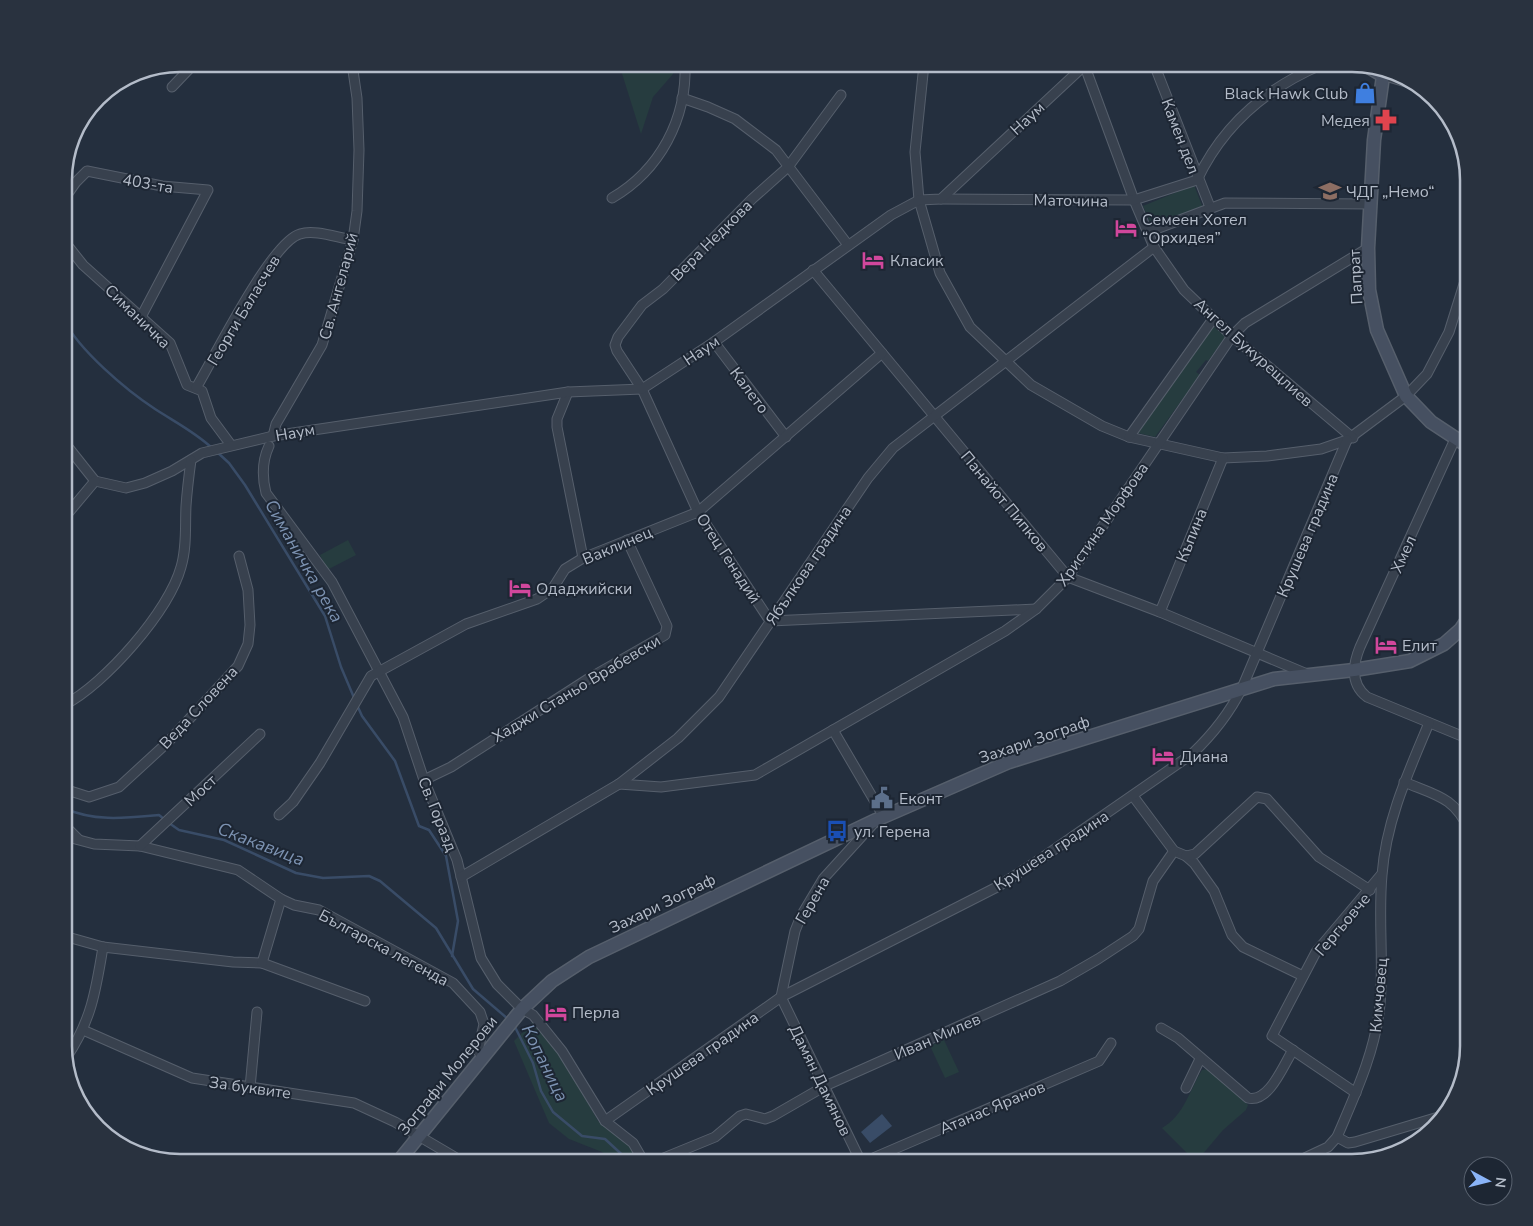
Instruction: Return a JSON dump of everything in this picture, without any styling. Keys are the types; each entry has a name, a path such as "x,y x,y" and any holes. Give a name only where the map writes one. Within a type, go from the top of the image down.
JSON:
{"street":[{"path":"172,87 185,73"},
{"name":"Св. Ангеларий","path":"273,436 276,424 322,345 353,240 359,150 357,98 353,73"},
{"path":"612,198 640,178 664,149 677,121 682,98 684,73"},
{"path":"923,73 915,152 919,200 940,274 970,327 1005,362 1031,385 1102,426 1129,436 1223,458 1268,456 1312,450 1350,439 1406,396 1427,374 1449,332 1460,297"},
{"name":"Наум","path":"95,481 126,488 154,479 202,453 273,436 568,392 642,389 714,342 891,215 919,200 941,199 1075,73"},
{"name":"Ангел Букурещлиев","path":"1088,73 1134,200 1154,247 1184,290 1213,319 1350,439"},
{"name":"Камен дел","path":"1157,73 1210,207"},
{"path":"1198,180 1207,159 1236,121 1270,92 1301,73"},
{"name":"Папрат","path":"1382,77 1374,140 1368,248 1369,290 1377,330 1406,396 1431,422 1460,442"},
{"name":"Вера Недкова","path":"642,389 617,351 618,337 642,305 663,289 752,199 788,167 840,95"},
{"path":"682,98 735,119 776,150 848,246"},
{"name":"403-та","path":"73,186 87,171 162,186 208,190 141,317"},
{"name":"Маточина","path":"941,199 1134,200 1198,180"},
{"path":"1148,232 1210,207 1225,203 1371,204"},
{"name":"Георги Баласчев","path":"196,388 262,274 285,242 301,233 353,240"},
{"name":"Ябълкова градина","path":"461,877 619,784 678,738 719,696 868,478 893,448 933,415 1154,247"},
{"name":"Христина Морфова","path":"619,784 661,787 755,775 1005,631 1036,609 1068,577 1232,336 1246,323 1368,248"},
{"name":"Симаничка","path":"73,252 84,265 170,343 187,386 202,391 211,418 231,445"},
{"name":"Панайот Пипков","path":"813,270 1068,577 1160,612 1310,675"},
{"name":"Христина Морфова","path":"1129,436 1213,319"},
{"name":"Калето","path":"714,342 786,437"},
{"name":"Ваклинец","path":"279,815 293,802 320,763 371,676 466,624 537,599 553,588 565,569 583,558 698,512 882,353"},
{"name":"Отец Генадий","path":"642,389 698,512 770,621 1036,609"},
{"path":"568,392 557,419 557,427 583,558"},
{"name":"Крушева градина","path":"605,1121 781,997 997,887 1192,754 1210,736 1231,710 1258,653 1350,439"},
{"name":"Хмел","path":"1354,670 1355,660 1360,647 1455,439"},
{"name":"Св. Горазд","path":"269,446 265,455 263,480 266,494 332,582 403,717 424,780 457,860 482,958 497,984 520,1012 533,1015 562,1051 605,1121 633,1143 639,1154"},
{"path":"73,453 95,481 73,507"},
{"name":"Къпина","path":"1160,612 1223,458"},
{"path":"73,699 92,686 112,667 160,611 175,586 182,566 186,538 186,507 191,460"},
{"name":"Хаджи Станьо Врабевски","path":"424,780 450,767 579,684 665,635 667,626 627,540"},
{"name":"Веда Словена","path":"73,792 89,797 119,787 168,742 238,666 248,644 250,625 248,590 239,556"},
{"name":"Захари Зограф","path":"520,1012 552,981 589,957 880,819 1009,762 1274,679 1394,664 1427,654 1456,634 1460,629"},
{"path":"1354,670 1360,692 1367,697 1460,736"},
{"name":"Кимчовец","path":"1337,1137 1356,1093 1375,1036 1380,1005 1382,874 1394,810 1429,723"},
{"path":"833,730 880,819"},
{"name":"Мост","path":"140,846 260,734"},
{"path":"1404,782 1444,799 1455,806 1460,815"},
{"path":"1133,796 1174,852 1186,856 1194,863 1214,891 1232,935 1244,947 1303,976"},
{"path":"1186,856 1195,854 1257,797 1267,799 1318,857 1370,890"},
{"name":"Герена","path":"781,997 795,931 801,916 822,880 880,819"},
{"path":"73,835 80,842"},
{"name":"Българска легенда","path":"73,839 110,846 140,846 238,870 281,899 294,905 319,910 453,983 480,1012 484,1024 478,1051 483,1057"},
{"name":"Иван Милев","path":"674,1154 715,1138 740,1116 746,1114 765,1119 825,1086 1060,981 1126,940 1139,929 1153,881 1174,852"},
{"name":"Гергьовче","path":"1293,1050 1272,1036 1275,1028 1316,952 1382,874"},
{"path":"262,963 281,899"},
{"path":"73,939 103,947 233,962 262,963 365,1000"},
{"path":"73,1047 84,1030 94,1002 103,947"},
{"name":"Дамян Дамянов","path":"781,997 859,1154"},
{"path":"250,1088 257,1012"},
{"name":"Зографи Молерови","path":"404,1154 520,1012"},
{"path":"1161,1028 1178,1038 1200,1059 1248,1098 1255,1100 1265,1095 1293,1050 1356,1093"},
{"name":"За буквите","path":"84,1030 192,1078 354,1103 395,1122 449,1154"},
{"name":"Атанас Яранов","path":"882,1154 1099,1061 1112,1043"},
{"path":"1186,1088 1200,1059"},
{"path":"1314,1154 1328,1148 1337,1137 1348,1142 1355,1142 1432,1119"}],"green space":[{"path":"622,73 673,73 653,97 641,134"},
{"path":"1194,185 1203,208 1153,229 1143,206"},
{"path":"1213,322 1227,335 1208,361 1206,360 1196,372 1200,375 1155,437 1134,432"},
{"path":"348,540 356,555 327,570 320,555"},
{"path":"534,1021 559,1052 598,1121 631,1145 636,1154 604,1154 569,1139 549,1123 514,1041"},
{"path":"944,1040 959,1072 945,1078 930,1046"},
{"path":"1208,1069 1248,1105 1246,1110 1223,1130 1203,1154 1188,1154 1162,1128 1176,1117 1202,1070"}],"water":[{"path":"882,1114 892,1126 870,1143 861,1132"}],"waterway":[{"name":"Симаничка река","path":"73,335 104,369 117,380 143,401 192,432 212,448"},
{"name":"Симаничка река","path":"217,452 229,463 245,485 325,616 341,667 355,700"},
{"name":"Симаничка река","path":"357,705 362,716 395,761 419,826 429,830 446,856 458,921 452,956"},
{"name":"Скакавица","path":"73,811 110,818 159,815 164,819"},
{"name":"Скакавица","path":"169,823 179,830 224,840 296,873 323,878 369,876 380,881 436,928 473,989 508,1019"},
{"name":"Копаница","path":"514,1025 533,1063 541,1091 553,1112 582,1136 605,1139 621,1154"}],"place":[{"name":"Black Hawk Club","path":"1365,93"},
{"name":"Медея","path":"1386,120"},
{"name":"ЧДГ „Немо“","path":"1330,191"},
{"name":"Семеен Хотел “Орхидея”","path":"1126,228"},
{"name":"Класик","path":"873,260"},
{"name":"Одаджийски","path":"520,588"},
{"name":"Елит","path":"1386,645"},
{"name":"Диана","path":"1163,756"},
{"name":"Еконт","path":"882,798"},
{"name":"ул. Герена","path":"837,831"},
{"name":"Перла","path":"556,1012"}]}
